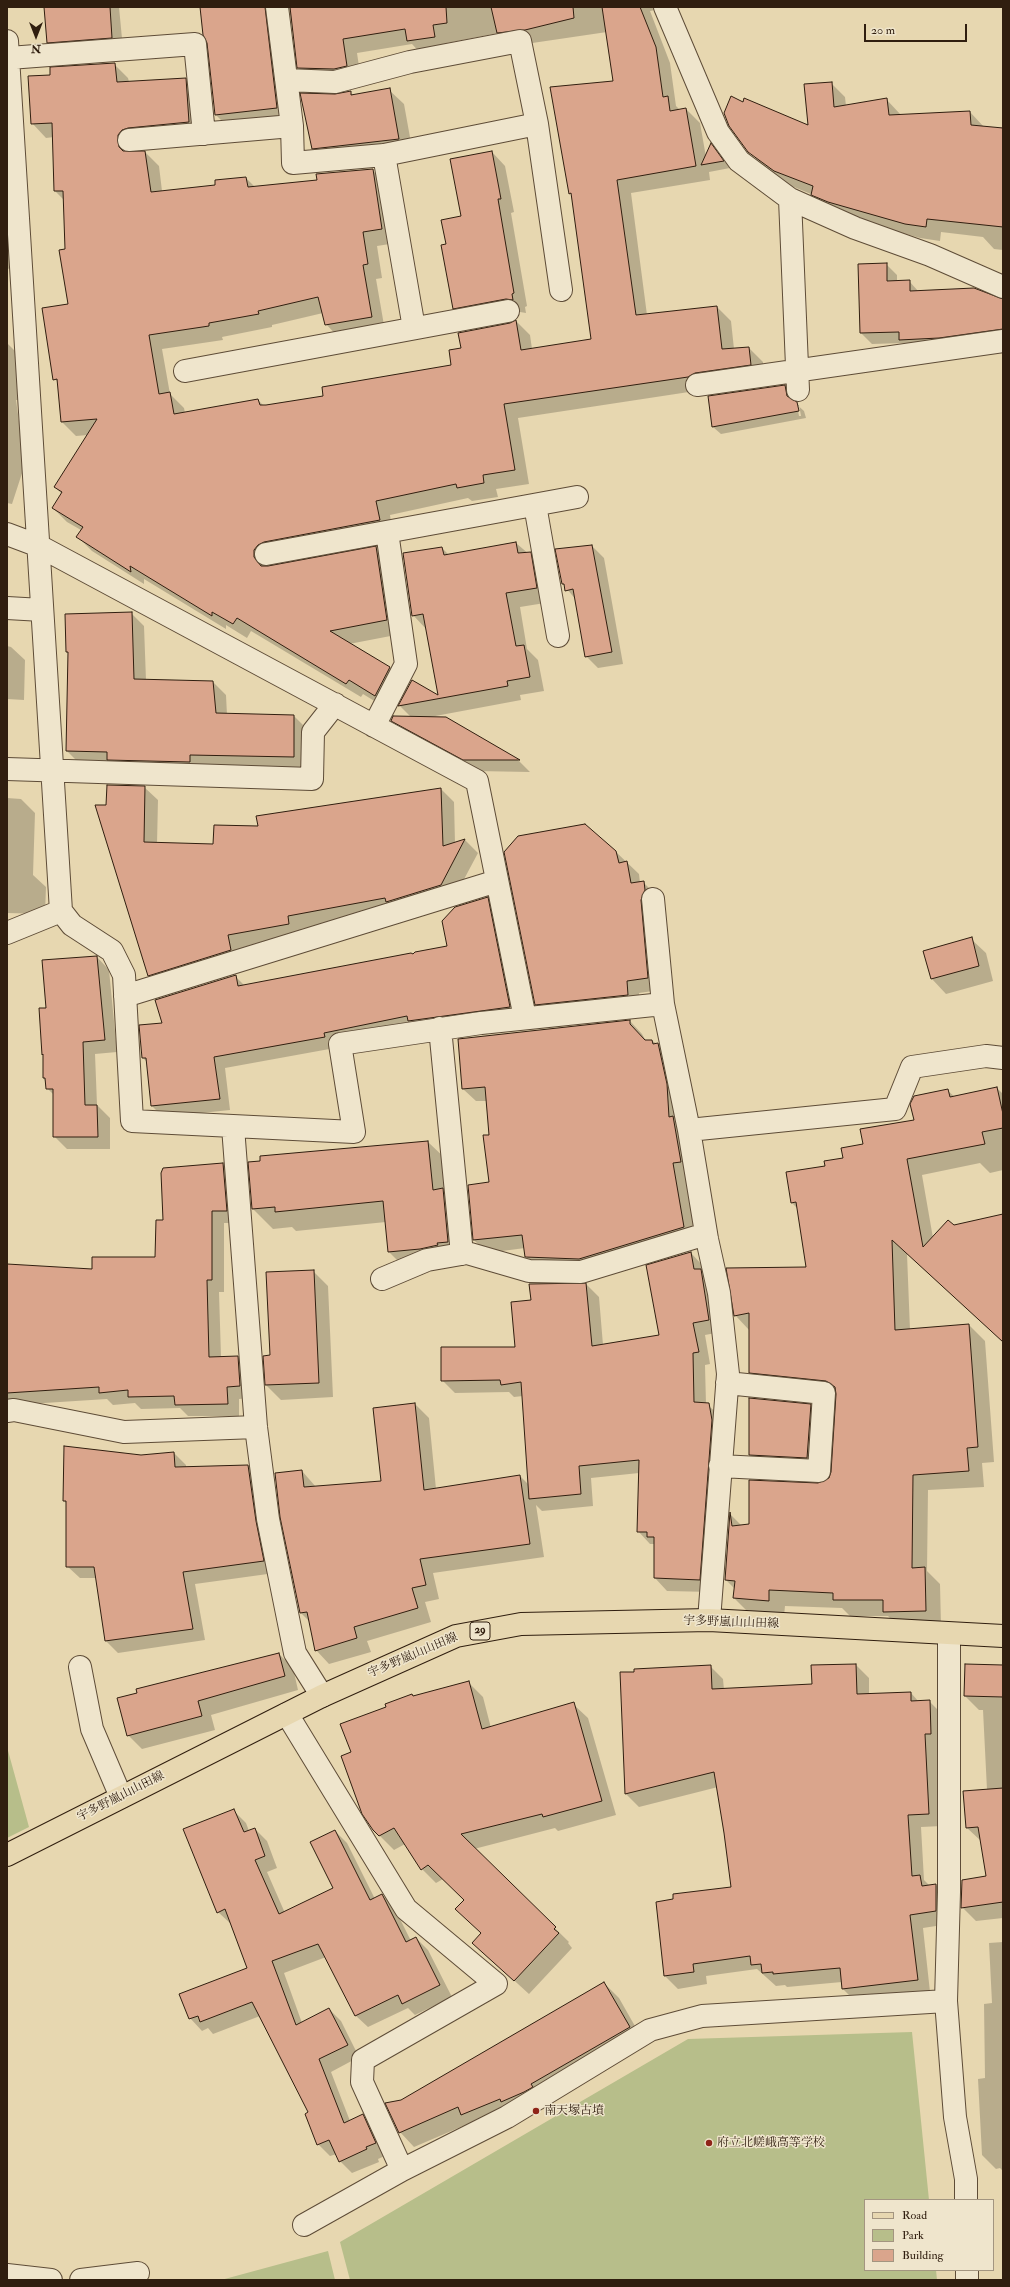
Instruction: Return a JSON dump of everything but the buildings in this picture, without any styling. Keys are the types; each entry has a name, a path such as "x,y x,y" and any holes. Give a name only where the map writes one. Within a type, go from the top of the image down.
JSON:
{"main road":[{"name":"宇多野嵐山山田線","path":"7,1855 322,1696 456,1636 521,1624 709,1620 1003,1636"}],"street":[{"path":"276,7 292,126 293,163 384,155 537,124"},
{"path":"665,7 718,132 738,161 790,199 855,228 930,255 1003,287"},
{"path":"286,80 335,82 410,62 520,41 537,124 561,290"},
{"path":"204,134 195,44 8,50 15,298 39,546 61,911 72,926 112,951 124,975 132,1121 354,1132 340,1044 440,1028 663,1004"},
{"path":"129,140 292,126"},
{"path":"384,155 414,328"},
{"path":"790,199 798,380"},
{"path":"185,371 508,311"},
{"path":"697,385 798,380 1003,341"},
{"path":"266,554 577,497"},
{"path":"534,505 558,636"},
{"path":"374,726 406,664 387,532"},
{"path":"7,534 39,546 477,781 525,1018"},
{"path":"7,608 42,610"},
{"path":"7,769 312,779 313,732 335,704"},
{"path":"125,996 497,882"},
{"path":"653,899 663,1004 689,1130 706,1234 719,1293 727,1383 709,1620"},
{"path":"7,933 61,911"},
{"path":"440,1028 462,1254"},
{"path":"689,1130 895,1109 912,1067 986,1056 1003,1058"},
{"path":"233,1127 256,1427 268,1519 295,1653 322,1696"},
{"path":"382,1279 427,1260 467,1253 529,1271 581,1272 706,1234"},
{"path":"720,1466 819,1471 824,1393 727,1383"},
{"path":"7,1411 14,1410 124,1432 256,1427"},
{"path":"949,1634 949,1892 946,2001 955,2117 966,2179 966,2199"},
{"path":"80,1667 92,1729 121,1797"},
{"path":"287,1714 406,1909 496,1984 363,2060 362,2082 402,2170"},
{"path":"304,2225 402,2170 507,2117 650,2030 702,2016 946,2001"},
{"path":"81,2280 138,2273"},
{"path":"7,2275 51,2280"}],"green space":[{"path":"7,1747 29,1827 7,1838"},
{"name":"府立北嵯峨高等学校","path":"912,2032 929,2199 864,2199 864,2271 936,2271 937,2280 350,2280 340,2242 688,2039"},
{"path":"328,2251 335,2280 221,2280"}],"place":[{"name":"南天塚古墳","path":"536,2111"},
{"name":"府立北嵯峨高等学校","path":"709,2143"}]}
